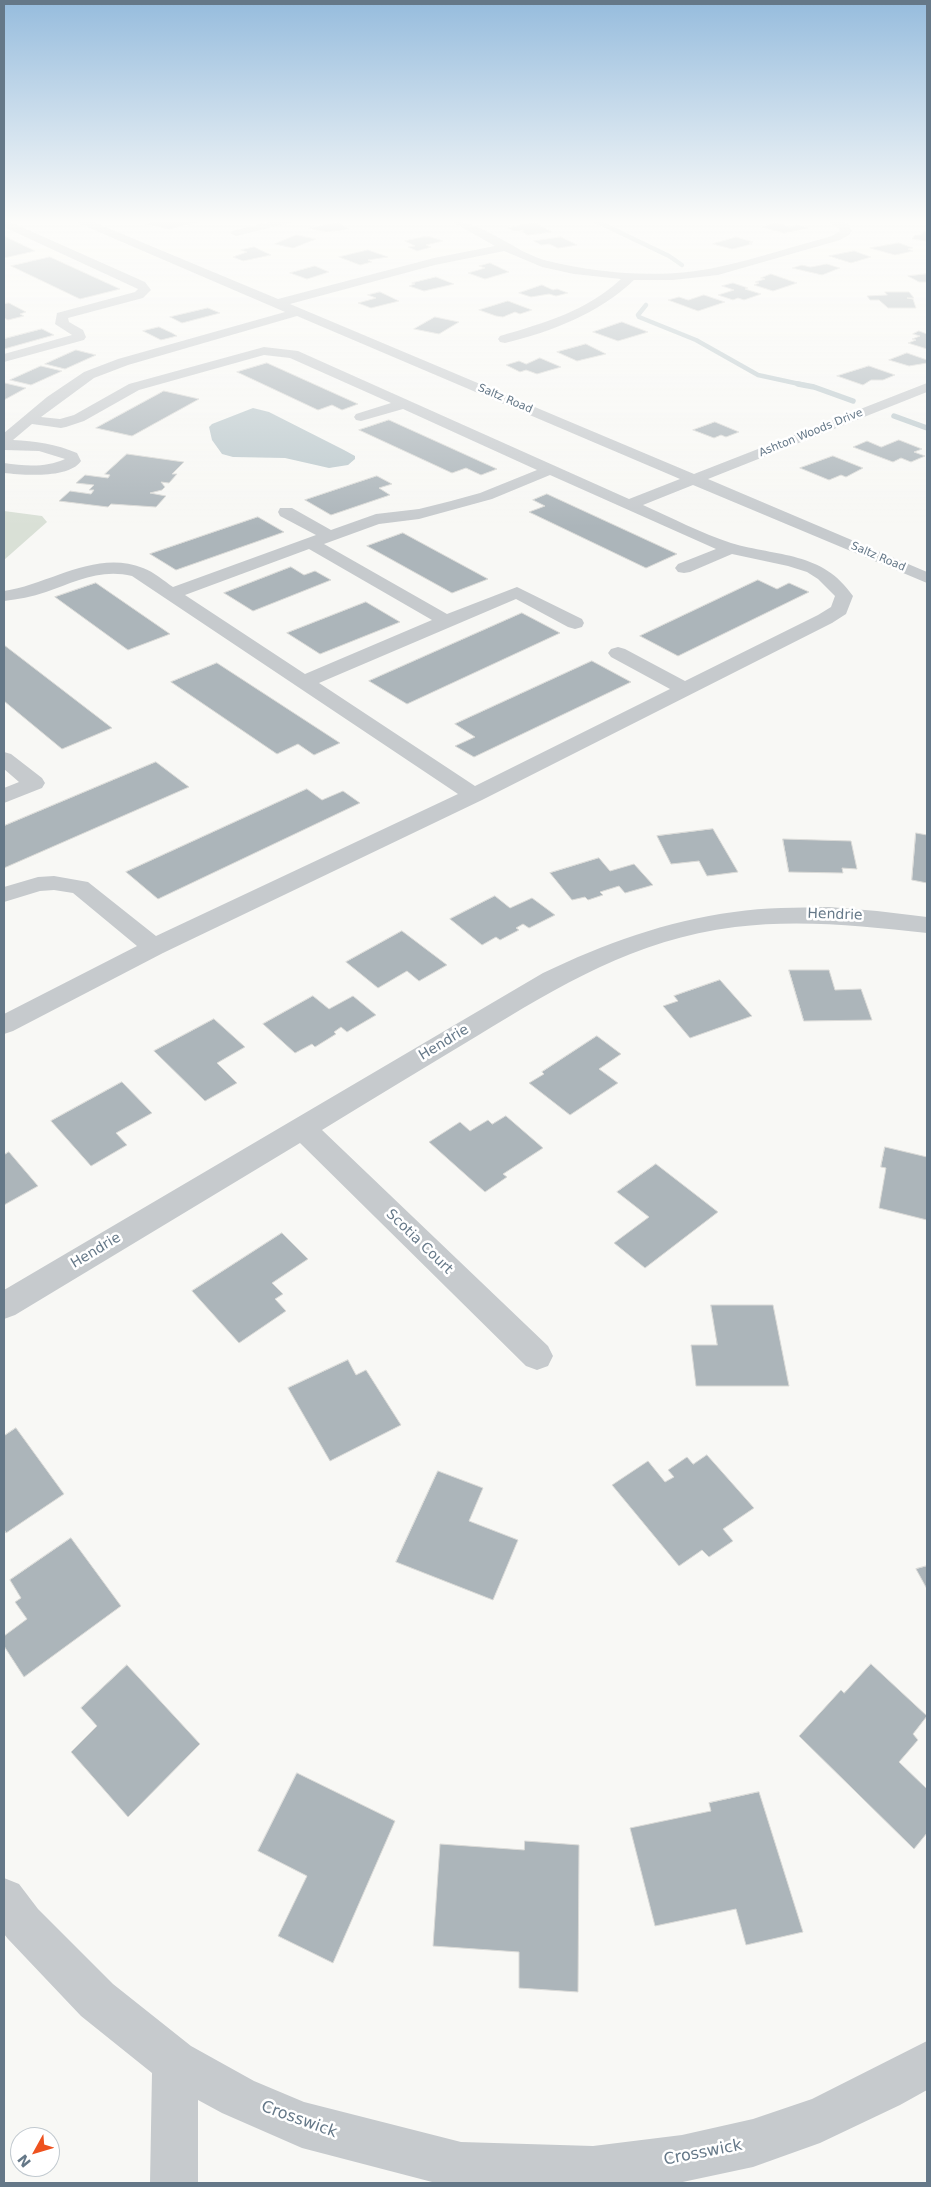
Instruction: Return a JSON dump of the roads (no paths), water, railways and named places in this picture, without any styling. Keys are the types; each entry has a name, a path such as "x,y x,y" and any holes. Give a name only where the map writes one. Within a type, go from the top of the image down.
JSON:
{"street":[{"path":"4,358 46,348 79,337 80,334 62,323"},
{"path":"4,440 52,400 89,375 123,362 260,323"},
{"path":"296,329 318,323"},
{"name":"Saltz Road","path":"325,323 927,578"},
{"path":"505,338 551,323"},
{"path":"52,400 107,381 269,336"},
{"path":"4,369 46,348"},
{"path":"160,352 197,370"},
{"path":"4,1025 154,947 474,795 825,619 839,610 844,596 834,582 814,568 787,560 747,553 707,540 293,354 264,352 134,387 80,418 61,424 28,420"},
{"name":"Ashton Woods Drive","path":"629,505 927,387"},
{"path":"361,417 403,404"},
{"path":"4,445 30,445 57,449 72,456 73,461 61,468 39,471 4,468"},
{"path":"171,594 376,519 419,514 456,505 486,496 550,470"},
{"path":"286,512 330,536"},
{"path":"310,543 446,621"},
{"path":"684,568 732,548"},
{"path":"4,596 26,593 84,572 113,567 126,568 138,572 474,795"},
{"path":"304,682 517,592 575,623"},
{"path":"618,653 684,690"},
{"path":"4,758 34,783 4,796"},
{"path":"4,895 38,884 54,883 80,887 154,947"},
{"name":"Hendrie","path":"4,1306 552,979 610,951 652,936 706,923 764,916 817,913 887,918 927,925"},
{"name":"Scotia Court","path":"302,1128 537,1356"},
{"name":"Crosswick","path":"4,1899 23,1924 97,2000 175,2062 238,2097 302,2125 453,2175 593,2170 682,2159 753,2143 820,2120 884,2089 927,2064"},
{"path":"174,2183 175,2062"}],"waterway":[{"path":"654,323 696,340 758,375 804,385"},
{"path":"798,384 814,387 853,401"},
{"path":"894,416 927,428"}]}
